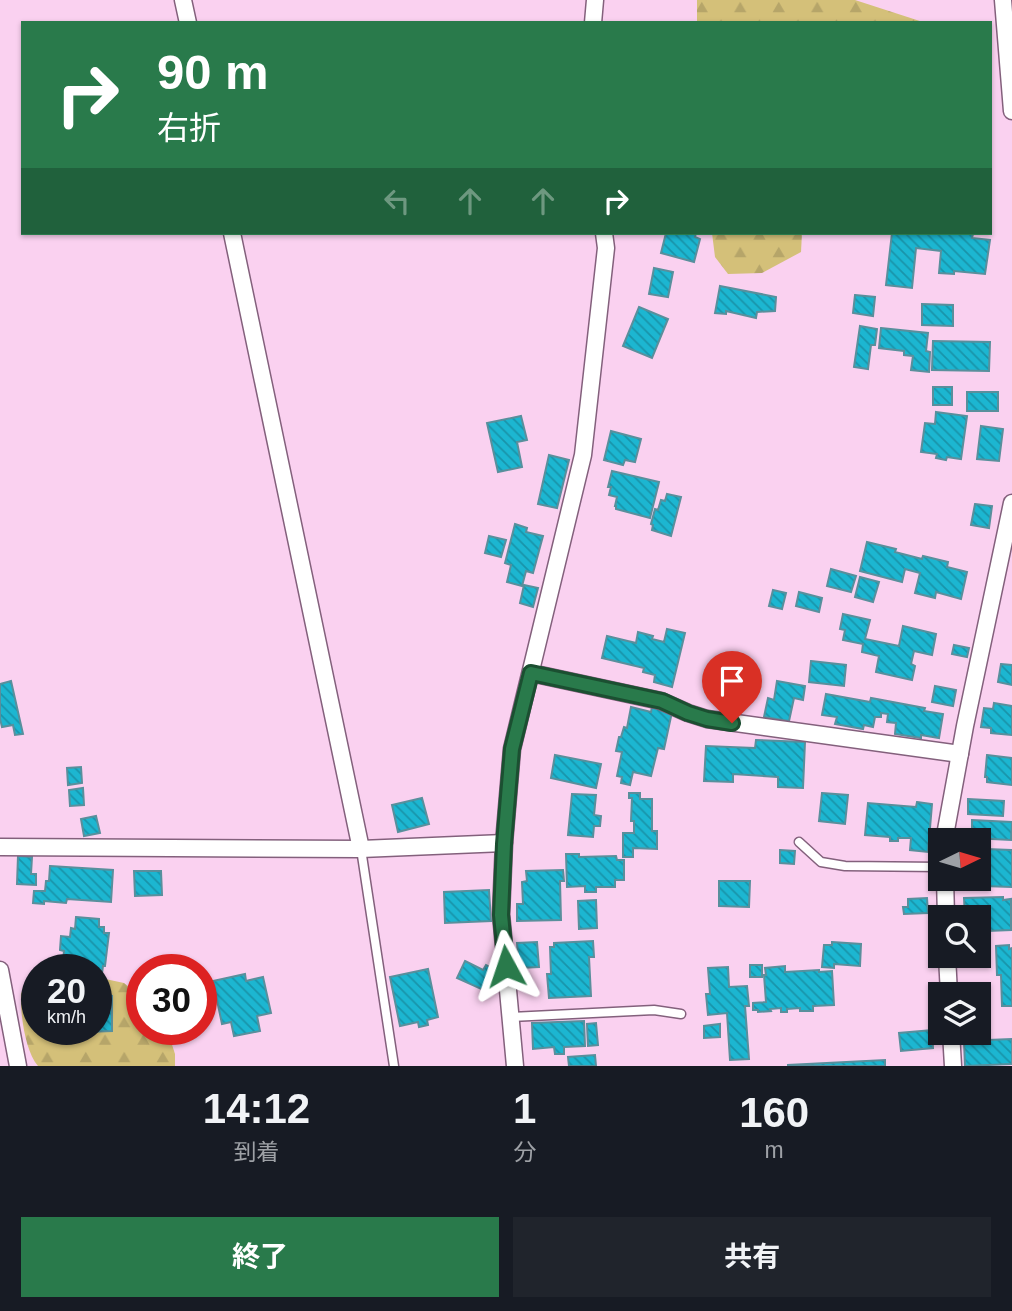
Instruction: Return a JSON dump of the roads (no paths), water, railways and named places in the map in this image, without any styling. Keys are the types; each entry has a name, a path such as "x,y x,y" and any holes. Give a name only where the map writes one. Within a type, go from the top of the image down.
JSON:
{"street":[{"path":"183,0 188,21"},
{"path":"593,21 595,0"},
{"path":"1003,0 1012,111"},
{"path":"232,235 361,849"},
{"path":"515,1066 501,915 512,749 583,456 606,248 604,235"},
{"path":"946,828 1012,503"},
{"path":"531,673 662,701 707,719 960,754"},
{"path":"0,847 361,849 504,844"},
{"path":"0,970 18,1066"},
{"path":"952,1045 953,1066"}],"lane":[{"path":"799,842 821,862 845,866 928,867"},
{"path":"361,849 394,1066"},
{"path":"511,1017 654,1010 681,1014"}]}
